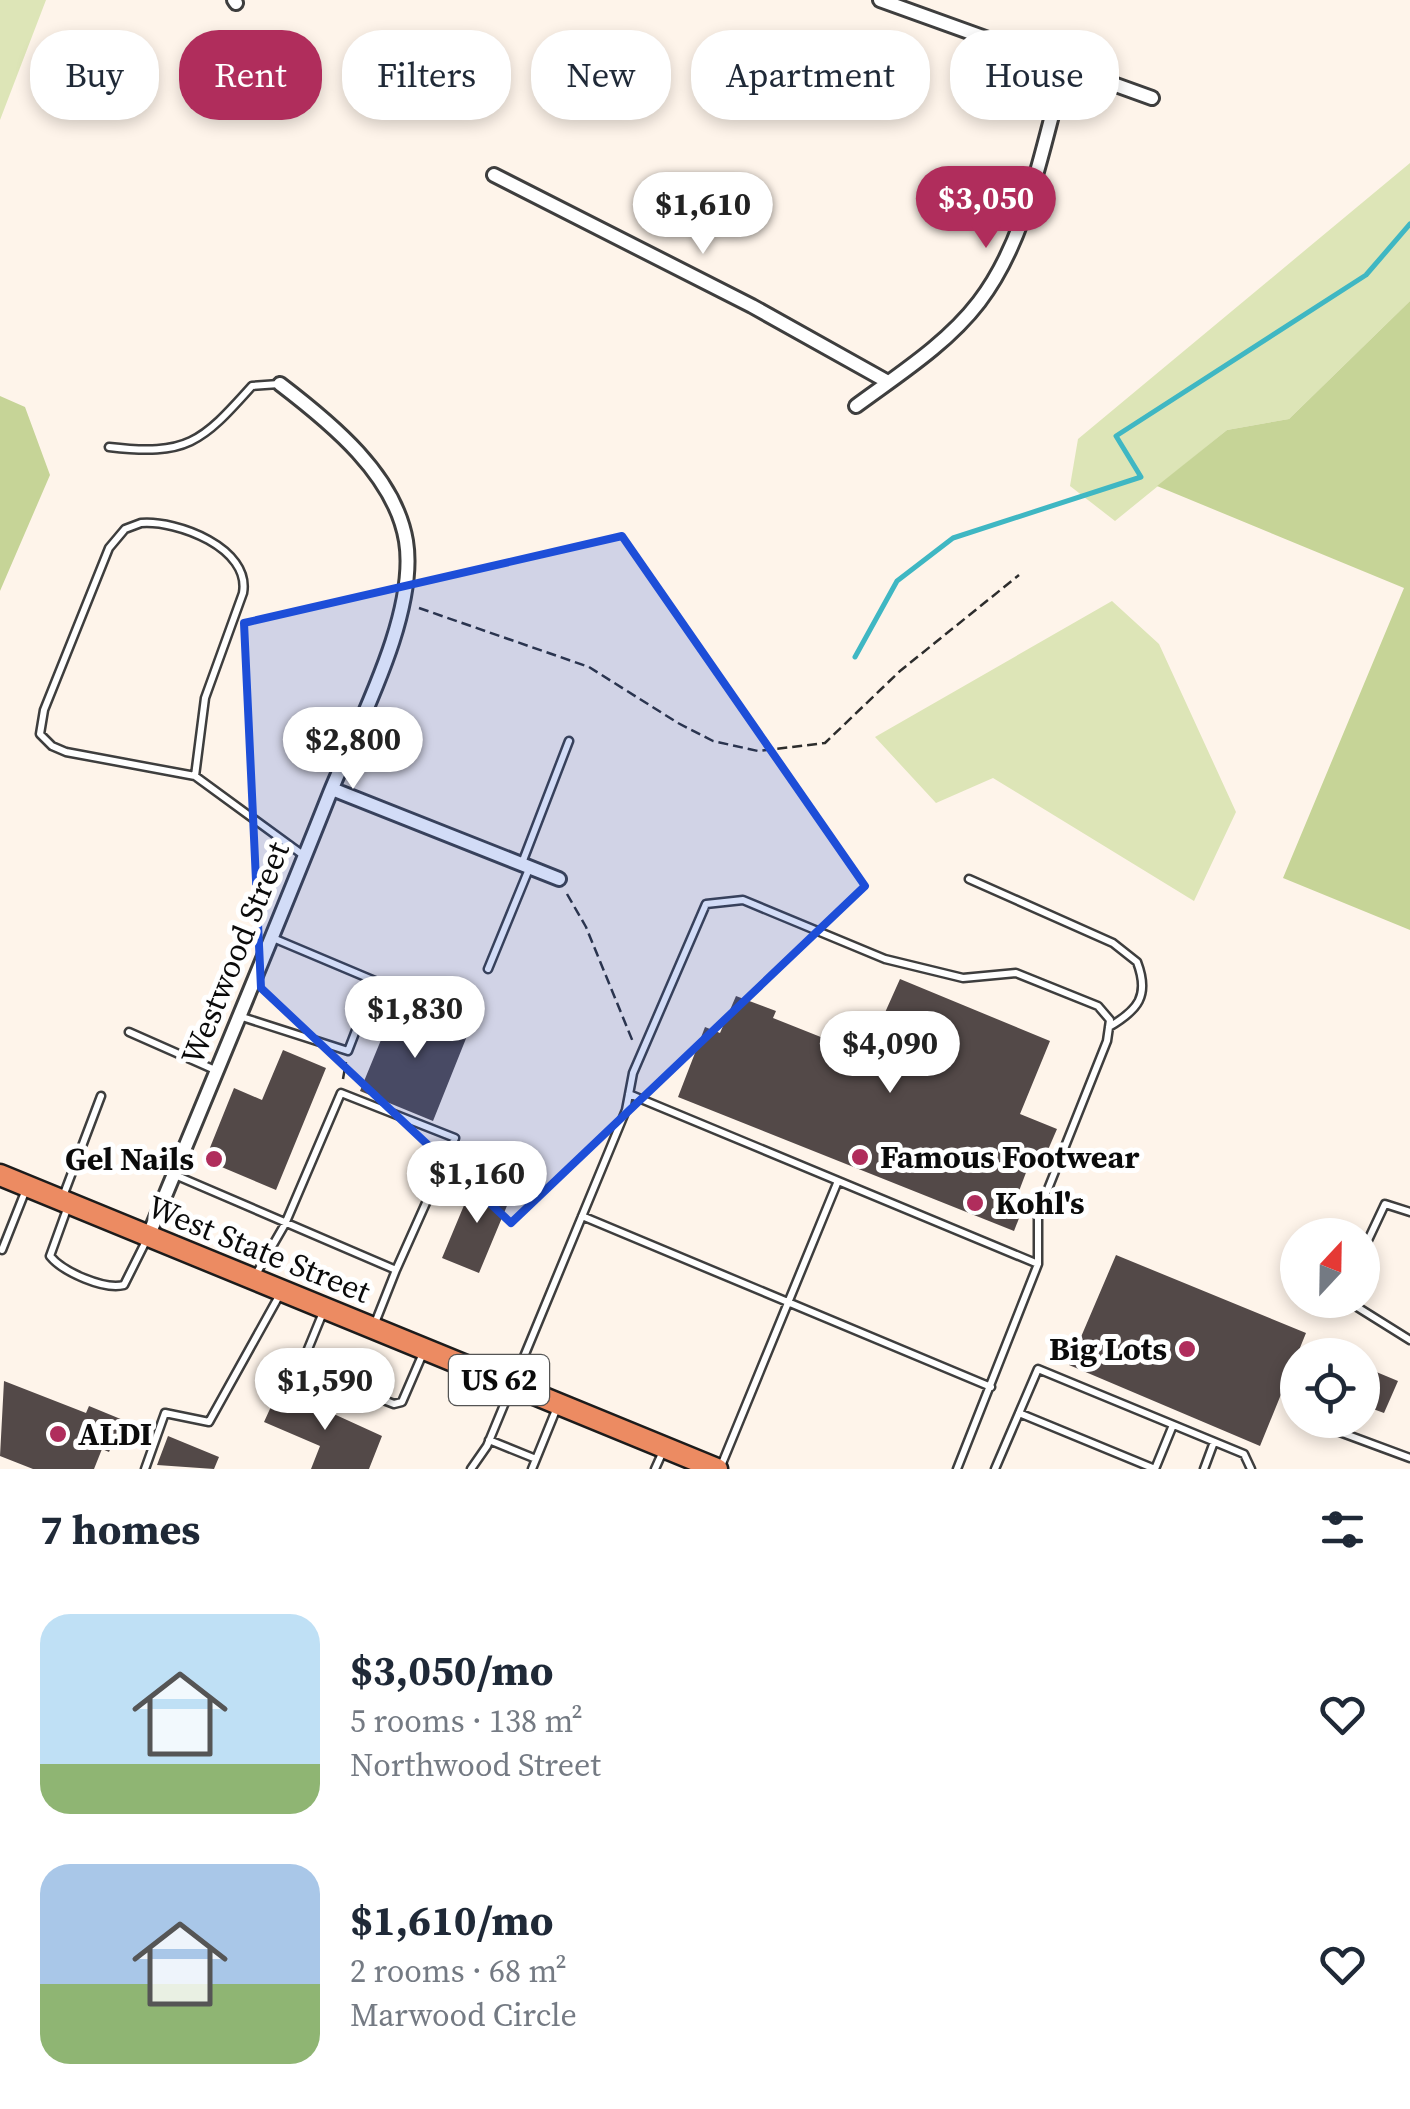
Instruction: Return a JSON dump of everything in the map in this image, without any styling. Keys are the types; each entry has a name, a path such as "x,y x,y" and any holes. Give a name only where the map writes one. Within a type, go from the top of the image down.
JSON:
{"highway":[{"name":"West State Street","path":"0,1175 718,1469"}],"street":[{"path":"880,0 965,30"},
{"path":"1119,86 1152,98"},
{"path":"856,406 961,323 1004,264 1019,230 1051,120"},
{"path":"494,175 752,306 888,382"},
{"name":"Westwood Street","path":"148,1237 332,789 408,588 406,539 390,495 361,457 280,384"},
{"path":"332,789 559,879"}],"lane":[{"path":"109,447 160,453 182,445 218,424 252,386 280,384"},
{"path":"195,776 206,698 243,593 244,575 229,553 215,545 162,523 142,524 125,529 109,548 44,710 40,734 52,746 66,752 195,776 305,856"},
{"path":"488,969 569,741"},
{"path":"969,878 1114,943 1137,962 1144,980 1143,996 1135,1012 1109,1027"},
{"path":"471,1469 489,1440 582,1216 640,1058 706,904 743,900 886,959 963,978 1016,972 1098,1006 1110,1020 1038,1214 1038,1264 957,1469"},
{"path":"239,1016 348,1051 375,981 272,937"},
{"path":"129,1032 216,1071"},
{"path":"252,1280 285,1224 341,1093 455,1138 372,1328"},
{"path":"629,1094 1038,1264"},
{"path":"101,1096 50,1256 58,1265 114,1288 124,1285 148,1237"},
{"path":"174,1174 396,1270"},
{"path":"718,1469 838,1180"},
{"path":"2,1250 27,1186"},
{"path":"1378,1218 1385,1204 1410,1212"},
{"path":"582,1216 990,1387"},
{"path":"144,1469 166,1413 209,1422 281,1292"},
{"path":"299,1371 324,1309"},
{"path":"1375,1318 1410,1340"},
{"path":"348,1386 394,1404 402,1402 425,1350"},
{"path":"995,1469 1038,1369 1244,1454 1251,1469"},
{"path":"532,1469 558,1404"},
{"path":"1019,1412 1155,1469 1173,1425"},
{"path":"1356,1438 1410,1458"},
{"path":"489,1440 536,1459"},
{"path":"1204,1469 1214,1442"},
{"path":"655,1469 664,1448"}],"path":[{"path":"404,603 589,667 696,732 758,751 825,742 900,670 1018,576"},
{"path":"559,879 586,927 640,1058"},
{"path":"341,1093 348,1051"}],"highlighted area":[{"path":"622,536 865,886 511,1223 261,988 244,623"}],"green space":[{"path":"0,0 46,0 34,30 30,30 30,42 0,120"},
{"path":"1410,163 1410,301 1289,419 1227,430 1115,521 1070,486 1078,439"},
{"path":"1410,301 1410,930 1283,878 1404,588 1157,486 1227,430 1289,419"},
{"path":"0,396 25,407 50,475 0,591"},
{"path":"1112,601 1159,644 1236,812 1194,901 993,778 936,803 875,737"}],"building":[{"path":"900,979 1050,1041 1020,1114 1057,1129 1041,1166 1030,1162 1016,1199 1025,1203 1014,1231 678,1097 705,1027 720,1033 736,996 776,1011 773,1018 866,1055"},
{"path":"397,1001 469,1031 433,1121 360,1091"},
{"path":"283,1050 326,1068 276,1190 205,1160 234,1088 262,1100"},
{"path":"475,1179 511,1196 479,1273 442,1258"},
{"name":"Big Lots","path":"1116,1255 1306,1333 1304,1338 1280,1338 1280,1397 1260,1446 1069,1365"},
{"path":"1380,1374 1398,1381 1384,1413 1380,1412"},
{"name":"ALDI","path":"4,1381 86,1413 89,1406 123,1420 109,1452 102,1449 94,1469 33,1469 0,1456"},
{"path":"279,1389 382,1436 369,1469 311,1469 320,1446 264,1422"},
{"path":"168,1436 219,1457 214,1469 157,1465"}],"waterway":[{"path":"855,657 897,581 953,538 1141,477 1116,436 1366,275 1410,224"}],"place":[{"name":"Famous Footwear","path":"860,1157"},
{"name":"Gel Nails","path":"214,1159"},
{"name":"Kohl's","path":"975,1203"},
{"name":"Big Lots","path":"1187,1349"},
{"name":"ALDI","path":"58,1434"}]}
